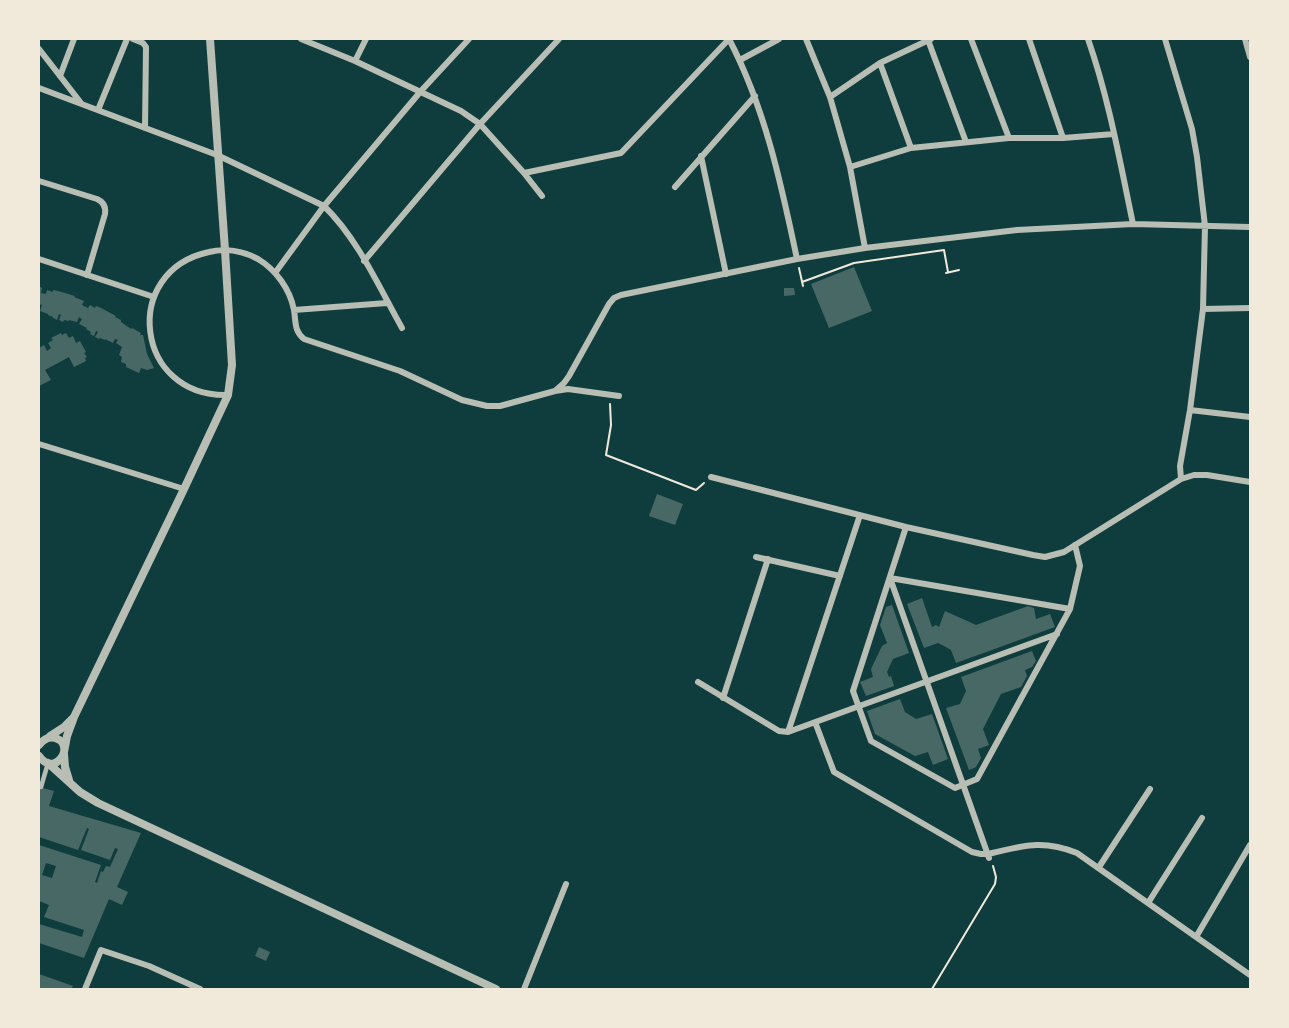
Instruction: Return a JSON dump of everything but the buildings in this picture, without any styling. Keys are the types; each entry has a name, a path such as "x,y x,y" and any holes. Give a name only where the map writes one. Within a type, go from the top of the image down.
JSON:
{"street":[{"path":"60,76 74,39"},
{"path":"98,110 127,39"},
{"path":"133,39 142,42 146,47 145,128"},
{"path":"42,759 57,762 64,753 74,717 228,395 232,365 210,39"},
{"path":"301,39 355,61 461,111 480,124 542,196"},
{"path":"355,61 366,39"},
{"path":"275,273 324,206 421,91 470,39"},
{"path":"364,261 480,124 558,39"},
{"path":"524,173 621,153 729,39 740,60 765,125 781,180 797,259"},
{"path":"740,60 779,39"},
{"path":"806,39 830,97 850,167 865,248"},
{"path":"971,39 1009,138"},
{"path":"1029,39 1063,138"},
{"path":"1097,39 1089,41 1114,134 1133,224"},
{"path":"1166,39 1192,129 1205,226 1203,309 1180,466 1181,479"},
{"path":"1245,39 1250,57"},
{"path":"830,97 880,63 929,40 966,142"},
{"path":"39,49 82,104"},
{"path":"880,63 911,148"},
{"path":"39,88 218,156 324,206 337,218 358,249 402,328"},
{"path":"675,187 754,96"},
{"path":"850,167 911,148 1009,138 1063,138 1114,134"},
{"path":"701,156 726,274"},
{"path":"39,181 97,199 103,204 106,211 87,275"},
{"path":"555,391 569,376 609,304 614,298 621,296 797,259 865,248 1017,230 1133,224 1250,227"},
{"path":"228,395 194,390 167,370 155,351 149,319 154,297 165,278 182,263 202,253 225,250 236,251 257,259 275,273 288,291 294,310 296,328 304,339 400,371 462,400 487,406 500,406 568,389 620,396"},
{"path":"39,259 154,297"},
{"path":"294,310 387,303"},
{"path":"1203,309 1250,308"},
{"path":"1190,410 1250,417"},
{"path":"39,444 184,489"},
{"path":"711,477 906,527 1045,557 1064,552 1181,479 1194,475 1207,475 1250,482"},
{"path":"788,732 860,515"},
{"path":"906,527 853,691 871,741 955,788 977,779 1070,609 1080,566 1075,545"},
{"path":"756,557 840,576"},
{"path":"723,698 768,559"},
{"path":"890,578 1070,609"},
{"path":"890,578 989,856"},
{"path":"698,682 779,731 788,732 1057,633"},
{"path":"39,745 44,738 55,734 74,717"},
{"path":"815,722 834,772 972,852 989,856 1032,844 1062,847 1077,853 1250,975"},
{"path":"44,738 60,740 64,747 64,768 71,784"},
{"path":"42,759 80,792 109,808 496,989"},
{"path":"41,788 42,759"},
{"path":"1099,867 1150,789"},
{"path":"1149,903 1202,818"},
{"path":"1196,937 1250,845"},
{"path":"524,989 566,884"},
{"path":"85,989 101,950 149,966 183,985 200,989"}],"path":[{"path":"797,259 802,284 854,263 944,250 947,273 959,270"},
{"path":"610,395 611,425 606,455 696,490 711,477"},
{"path":"932,989 995,884 996,877 989,856"}]}
